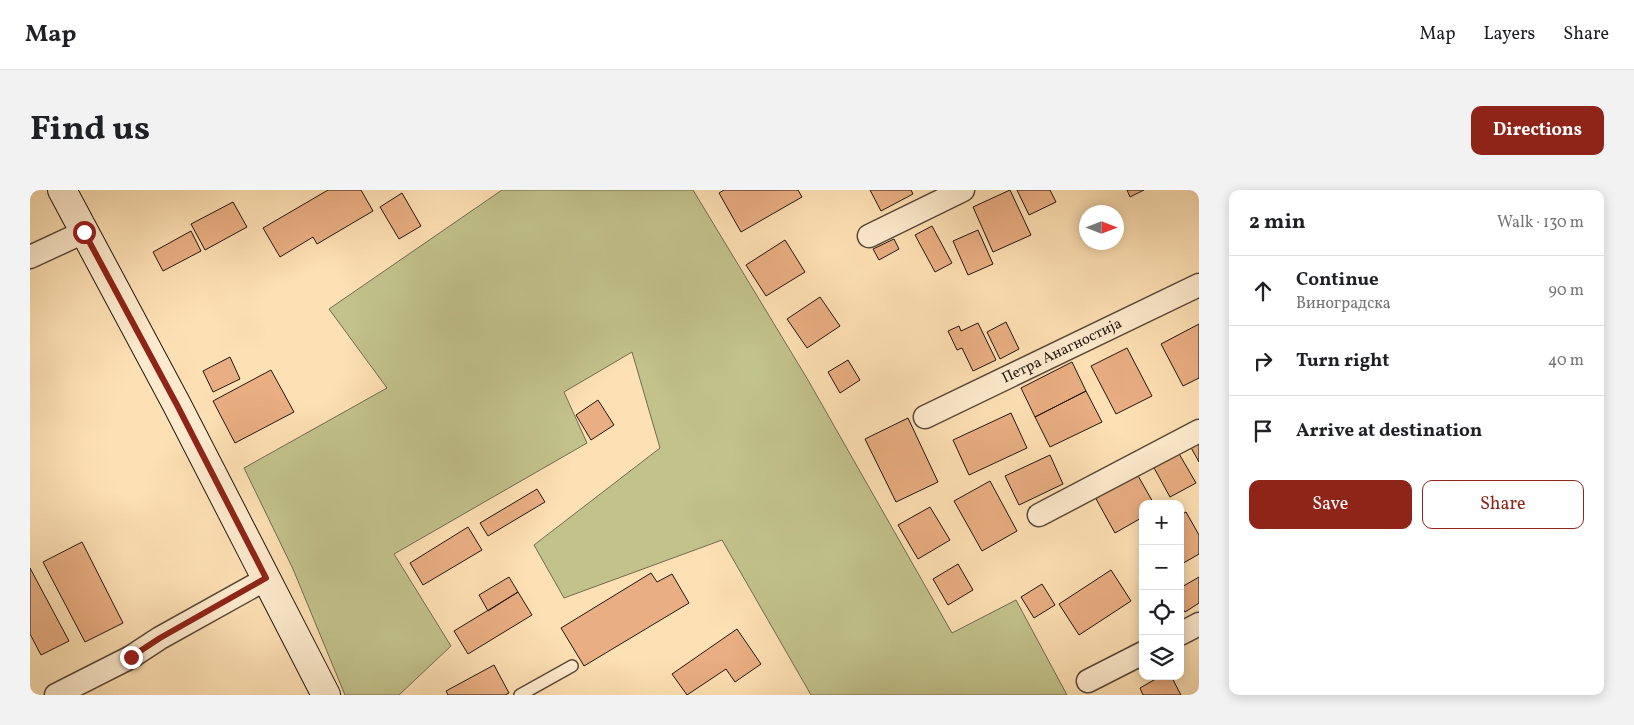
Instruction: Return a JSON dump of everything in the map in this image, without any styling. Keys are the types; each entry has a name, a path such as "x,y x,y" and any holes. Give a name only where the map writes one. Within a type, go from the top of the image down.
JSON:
{"street":[{"path":"62,190 177,405 326,695"},
{"path":"869,236 963,190"},
{"path":"30,257 84,232"},
{"name":"Петра Анагностија","path":"925,417 1199,286"},
{"path":"1039,515 1199,431"},
{"path":"56,695 131,657 160,638 266,578"},
{"path":"1184,632 1199,624"},
{"path":"1088,681 1139,655"}],"lane":[{"path":"520,695 572,666"}],"green space":[{"path":"502,190 693,190 808,380 952,633 1016,600 1067,695 811,695 722,540 564,598 534,545 660,448 632,352 564,392 587,443 394,554 451,646 399,695 345,695 293,569 244,468 387,388 329,309"}],"building":[{"path":"328,190 361,190 373,211 317,244 313,237 280,257 263,228"},
{"path":"724,190 798,190 802,197 741,232 719,193"},
{"path":"870,190 911,190 913,194 881,211"},
{"path":"1010,190 1031,235 993,252 973,207"},
{"path":"1017,190 1050,190 1056,202 1029,215"},
{"path":"1127,190 1144,190 1130,197"},
{"path":"402,193 421,226 399,239 380,207"},
{"path":"233,202 247,227 205,250 191,224"},
{"path":"932,226 952,263 935,272 915,235"},
{"path":"978,230 993,264 968,275 953,241"},
{"path":"191,231 201,251 163,271 153,252"},
{"path":"894,239 899,249 879,260 873,249"},
{"path":"785,240 805,272 766,296 746,265"},
{"path":"820,297 840,326 807,348 787,319"},
{"path":"1006,322 1019,349 1000,359 987,332"},
{"path":"978,323 996,360 973,371 962,348 957,350 948,331 959,326 961,331"},
{"path":"1199,324 1199,378 1183,386 1161,344"},
{"path":"1127,348 1152,396 1116,414 1091,366"},
{"path":"230,357 240,379 213,392 203,371"},
{"path":"848,360 860,380 840,393 828,372"},
{"path":"1072,362 1086,391 1035,417 1021,388"},
{"path":"271,370 294,412 235,443 213,401"},
{"path":"1086,391 1102,422 1050,447 1035,417"},
{"path":"598,400 614,425 591,440 576,415"},
{"path":"1011,413 1027,448 969,475 953,440"},
{"path":"908,418 938,482 896,502 865,439"},
{"path":"1199,439 1199,462 1189,444"},
{"path":"1178,452 1196,483 1170,497 1153,466"},
{"path":"1050,455 1063,484 1019,505 1005,476"},
{"path":"1137,474 1152,500 1139,500 1139,519 1115,533 1095,497"},
{"path":"990,481 1017,531 982,551 954,501"},
{"path":"537,489 545,502 488,536 480,523"},
{"path":"930,507 950,540 918,559 898,525"},
{"path":"1186,512 1199,535 1199,554 1184,563 1184,545 1184,513"},
{"path":"468,527 482,550 423,585 410,563"},
{"path":"82,542 123,623 85,642 43,562"},
{"path":"958,564 973,590 948,605 933,579"},
{"path":"30,568 69,641 41,655 30,634"},
{"path":"1111,570 1131,601 1079,635 1059,604"},
{"path":"651,573 657,582 672,574 689,603 584,666 561,628"},
{"path":"509,577 518,592 488,611 479,595"},
{"path":"1199,577 1199,603 1185,612 1184,611 1184,586"},
{"path":"1042,584 1055,605 1034,618 1021,597"},
{"path":"518,592 532,615 468,654 454,631"},
{"path":"737,629 761,664 735,682 726,669 687,695 672,674"},
{"path":"494,665 509,693 505,695 448,695 446,691"},
{"path":"1154,680 1173,680 1181,695 1143,695 1140,688"}],"route":[{"path":"84,232 177,405 266,578 160,638 131,657"}]}
